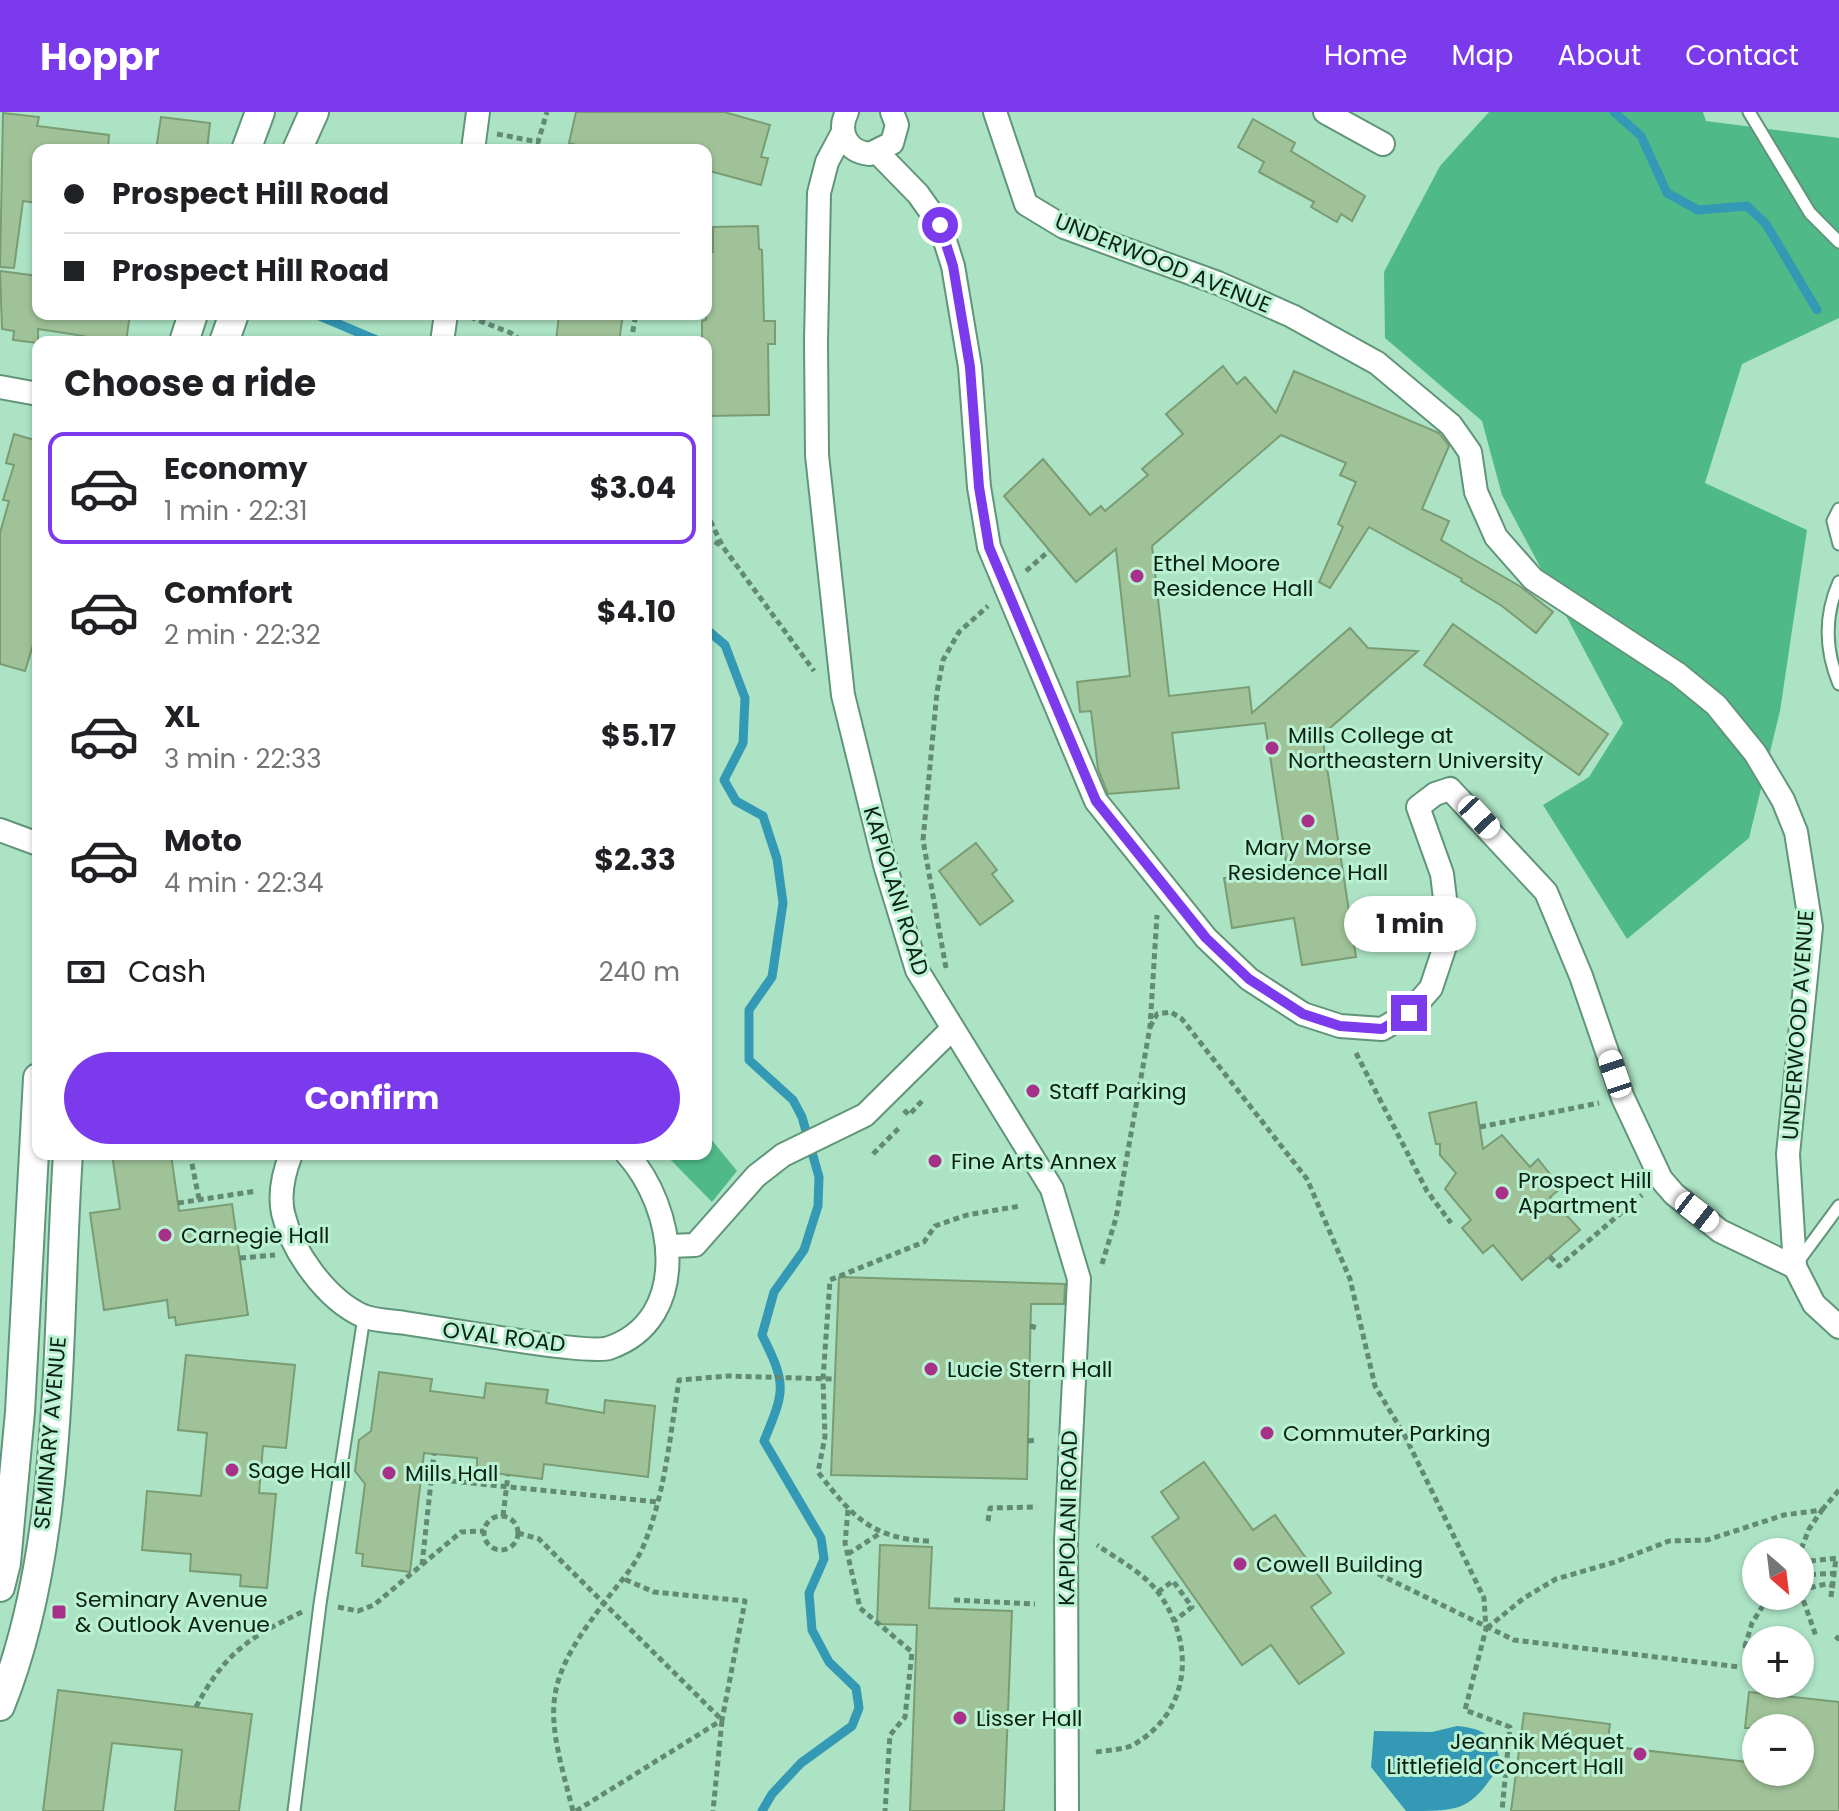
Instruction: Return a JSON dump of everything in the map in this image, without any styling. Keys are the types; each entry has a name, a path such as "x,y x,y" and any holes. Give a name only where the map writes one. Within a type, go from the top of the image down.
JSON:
{"street":[{"path":"248,144 260,112"},
{"path":"878,153 892,143 896,134 892,112"},
{"name":"UNDERWOOD AVENUE","path":"995,112 1026,204 1064,227 1218,283 1292,316 1377,363 1451,425 1470,452 1476,492 1496,537 1533,579 1665,665 1716,705 1755,753 1776,788 1796,832 1811,927 1788,1154 1795,1267 1814,1304 1839,1327"},
{"path":"1325,112 1383,144"},
{"path":"298,144 305,114"},
{"path":"841,120 855,150 878,153 918,194 940,225 953,266 968,352 989,547 1096,801 1206,938 1249,979 1303,1014 1340,1026 1382,1029 1409,1013 1431,988 1445,946 1447,915 1442,874 1418,807 1435,794 1450,789 1546,892 1581,976 1623,1098 1661,1179 1674,1194 1720,1231 1795,1267"},
{"name":"KAPIOLANI ROAD","path":"841,120 819,193 816,342 817,455 843,695 869,805 917,970 951,1030 1052,1189 1079,1279 1066,1541 1067,1811"},
{"path":"0,387 32,393"},
{"path":"0,830 32,842"},
{"path":"669,1246 695,1245 756,1176 783,1155 865,1115 951,1030"},
{"name":"SEMINARY AVENUE","path":"0,1587 6,1563 20,1412 34,1160"},
{"name":"SEMINARY AVENUE","path":"0,1703 18,1661 37,1577 54,1416 68,1160"},
{"name":"OVAL ROAD","path":"289,1160 283,1174 283,1212 302,1255 331,1294 364,1317 515,1340 607,1349 641,1331 656,1309 667,1281 669,1246 658,1204 631,1160"}],"lane":[{"path":"1749,112 1810,213 1839,242"},
{"path":"1839,509 1833,521 1839,544"},
{"path":"1839,582 1829,605 1829,659 1839,684"},
{"path":"1795,1267 1839,1206"},
{"path":"294,1811 320,1604 364,1317"}],"path":[{"path":"476,130 538,142 547,112"},
{"path":"478,320 515,336"},
{"path":"712,524 723,547 817,676"},
{"path":"712,541 723,547"},
{"path":"1031,568 1049,551"},
{"path":"948,983 923,840 937,692 943,660 959,632 988,606"},
{"path":"1101,1265 1116,1218 1150,1027 1157,899"},
{"path":"1150,1027 1157,1014 1171,1012 1182,1019 1307,1179 1350,1279 1375,1386 1405,1436 1484,1598 1486,1629 1465,1710 1510,1727 1502,1811"},
{"path":"1356,1053 1427,1191 1451,1223"},
{"path":"1480,1127 1623,1098"},
{"path":"909,1115 922,1101 924,1103"},
{"path":"873,1154 899,1128"},
{"path":"191,1160 199,1199"},
{"path":"1550,1257 1559,1266 1661,1179"},
{"path":"178,1203 257,1191"},
{"path":"929,1541 879,1534 848,1510 818,1472 825,1437 823,1379 830,1280 924,1242 933,1225 967,1215 1020,1206"},
{"path":"240,1258 288,1254"},
{"path":"1030,1326 1038,1328"},
{"path":"722,1720 574,1811 555,1745 552,1696 569,1649 624,1579 644,1546 658,1502 679,1380 728,1376 833,1379"},
{"path":"1028,1441 1036,1440"},
{"path":"422,1566 434,1454"},
{"path":"503,1516 508,1475"},
{"path":"431,1479 658,1502"},
{"path":"1807,1538 1822,1510 1839,1490"},
{"path":"988,1521 990,1508 1037,1507"},
{"path":"848,1510 843,1527 860,1608 912,1652 905,1717 890,1735 885,1811"},
{"path":"1486,1629 1524,1598 1556,1579 1615,1562 1669,1541 1707,1540 1784,1515 1822,1510"},
{"path":"503,1516 515,1522 518,1533 511,1547 500,1549 490,1546 484,1531 489,1521 503,1516"},
{"path":"196,1707 227,1660 255,1634 320,1604 358,1611 374,1605 461,1532 484,1531"},
{"path":"518,1533 539,1539 722,1720"},
{"path":"848,1554 879,1534"},
{"path":"1096,1752 1131,1746 1162,1719 1181,1687 1184,1649 1174,1621 1158,1592 1097,1545"},
{"path":"1814,1561 1838,1558 1836,1586 1831,1597"},
{"path":"1360,1565 1514,1640 1740,1667"},
{"path":"1814,1574 1837,1572"},
{"path":"624,1579 654,1592 745,1601 722,1720 713,1811"},
{"path":"1158,1592 1173,1581 1192,1607 1174,1621"},
{"path":"1814,1588 1836,1586"},
{"path":"1183,1595 1189,1590"},
{"path":"954,1600 1035,1604"},
{"path":"1807,1610 1816,1636"}],"green space":[{"path":"1489,112 1703,112 1706,121 1839,138 1839,318 1742,364 1705,483 1807,530 1780,711 1749,838 1627,939 1543,805 1589,777 1623,723 1502,495 1482,421 1385,338 1384,272 1440,166"},
{"path":"712,1140 737,1171 712,1202 671,1160 712,1160"}],"water":[{"path":"1457,1726 1487,1735 1501,1763 1481,1791 1463,1805 1440,1810 1406,1811 1371,1767 1374,1731 1432,1732"}],"building":[{"path":"576,112 724,112 770,125 761,157 768,158 761,185 712,172 712,144 569,143"},
{"path":"3,113 39,117 37,126 109,135 108,144 32,144 32,202 23,201 14,268 0,267"},
{"path":"161,117 210,123 208,144 157,144"},
{"path":"1253,119 1295,143 1291,151 1365,196 1352,221 1341,214 1337,222 1311,207 1314,202 1259,172 1264,162 1238,147"},
{"path":"758,226 759,249 762,250 764,321 775,321 775,344 768,344 769,415 712,416 712,336 702,336 702,321 712,320 713,227"},
{"path":"0,271 32,275 32,320 129,320 127,336 84,336 38,329 38,336 32,336 32,342 13,340 14,331 2,329"},
{"path":"558,320 622,320 620,336 557,336"},
{"name":"Ethel Moore Residence Hall","path":"1223,366 1237,384 1245,377 1276,413 1294,371 1439,433 1449,446 1422,509 1449,521 1441,540 1521,587 1553,612 1536,633 1462,579 1369,527 1330,588 1319,582 1343,527 1338,524 1356,482 1340,475 1346,463 1281,435 1152,546 1169,696 1249,687 1252,713 1350,628 1368,648 1418,651 1322,735 1356,957 1302,965 1294,918 1232,928 1224,878 1287,868 1265,723 1172,733 1179,788 1108,794 1098,769 1091,711 1080,712 1077,682 1130,676 1116,549 1076,582 1004,496 1043,459 1090,515 1101,506 1105,511 1148,475 1142,469 1183,434 1166,414"},
{"path":"14,434 32,439 32,648 25,671 0,664 0,533 9,501 3,500 14,465 6,463"},
{"path":"1453,624 1608,734 1579,775 1424,665"},
{"path":"976,843 997,870 992,874 1013,901 980,925 939,871"},
{"name":"Prospect Hill Apartment","path":"1476,1102 1483,1149 1502,1135 1530,1167 1538,1159 1561,1188 1550,1197 1580,1230 1522,1280 1493,1245 1483,1253 1462,1228 1471,1220 1445,1189 1456,1173 1440,1155 1440,1144 1436,1144 1429,1113"},
{"name":"Carnegie Hall","path":"113,1160 172,1160 179,1211 232,1204 248,1315 176,1325 175,1317 169,1318 167,1300 104,1310 90,1213 120,1209"},
{"name":"Lucie Stern Hall","path":"839,1277 1065,1284 1064,1304 1031,1304 1027,1479 831,1475"},
{"name":"Sage Hall","path":"186,1355 295,1365 286,1448 263,1446 259,1493 276,1494 267,1588 240,1586 241,1575 190,1571 191,1554 142,1550 147,1491 201,1496 207,1433 178,1430"},
{"name":"Mills Hall","path":"379,1372 432,1379 430,1391 484,1398 486,1383 548,1390 546,1403 604,1413 605,1400 655,1406 648,1477 544,1464 542,1479 477,1471 477,1458 424,1453 410,1572 362,1566 363,1554 356,1553 365,1484 355,1471 359,1440 371,1431"},
{"name":"Cowell Building","path":"1204,1462 1253,1530 1275,1515 1331,1593 1311,1607 1344,1653 1299,1684 1271,1645 1242,1665 1152,1537 1179,1518 1161,1492"},
{"name":"Lisser Hall","path":"880,1545 932,1547 929,1608 1012,1611 1004,1811 910,1811 917,1625 877,1624"},
{"path":"58,1690 252,1714 239,1811 175,1811 182,1750 112,1743 103,1811 43,1811"},
{"name":"Jeannik Méquet Littlefield Concert Hall","path":"1748,1698 1803,1698 1839,1702 1839,1811 1511,1811 1524,1713 1610,1724 1607,1746 1742,1761 1742,1786 1814,1786 1814,1714 1747,1714"}],"waterway":[{"path":"1614,112 1641,136 1667,193 1698,210 1747,206 1766,224 1817,310"},
{"path":"329,320 367,336"},
{"path":"712,634 725,645 745,698 743,743 724,780 736,801 763,816 777,859 783,903 772,977 749,1010 749,1060 793,1100 802,1117 819,1177 818,1206 804,1250 774,1292 762,1335 776,1365 780,1388 776,1410 764,1441 821,1538 824,1559 809,1593 812,1630 829,1662 856,1688 859,1708 852,1726 801,1763 772,1794 762,1811"}],"place":[{"name":"Ethel Moore Residence Hall","path":"1137,576"},
{"name":"Mills College at Northeastern University","path":"1272,748"},
{"name":"Mary Morse Residence Hall","path":"1308,821"},
{"name":"Staff Parking","path":"1033,1091"},
{"name":"Fine Arts Annex","path":"935,1161"},
{"name":"Prospect Hill Apartment","path":"1502,1193"},
{"name":"Carnegie Hall","path":"165,1235"},
{"name":"Lucie Stern Hall","path":"931,1369"},
{"name":"Commuter Parking","path":"1267,1433"},
{"name":"Sage Hall","path":"232,1470"},
{"name":"Mills Hall","path":"389,1473"},
{"name":"Cowell Building","path":"1240,1564"},
{"name":"Seminary Avenue & Outlook Avenue","path":"59,1612"},
{"name":"Lisser Hall","path":"960,1718"},
{"name":"Jeannik Méquet Littlefield Concert Hall","path":"1640,1754"}],"route":[{"path":"940,225 953,266 970,367 979,487 989,547 1096,801 1163,880 1206,938 1249,979 1303,1014 1340,1026 1382,1029 1409,1013"}]}
